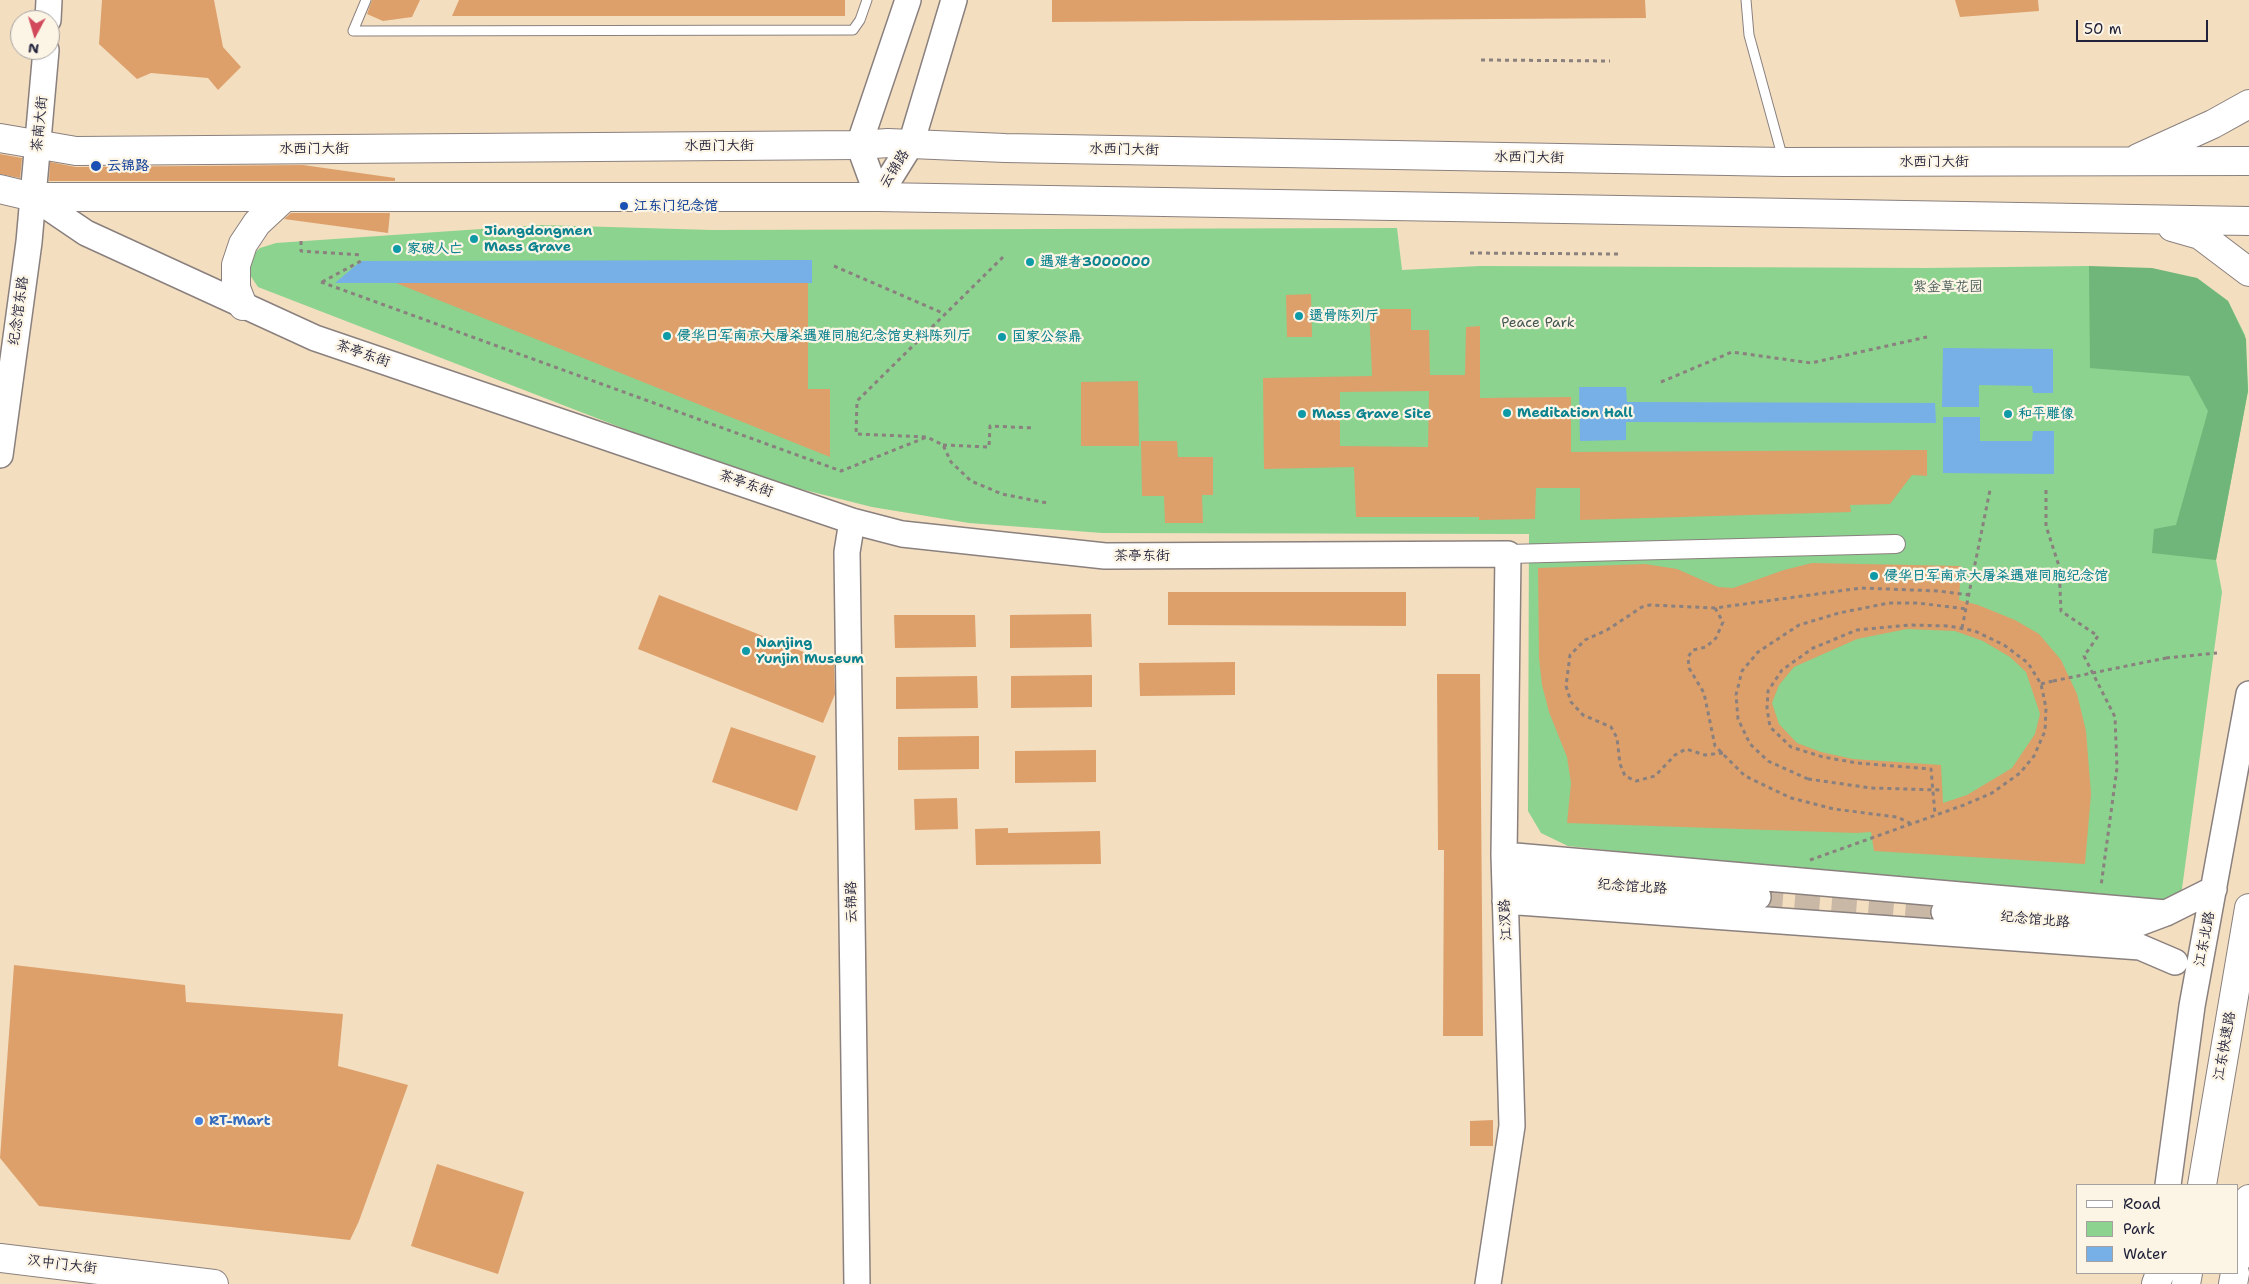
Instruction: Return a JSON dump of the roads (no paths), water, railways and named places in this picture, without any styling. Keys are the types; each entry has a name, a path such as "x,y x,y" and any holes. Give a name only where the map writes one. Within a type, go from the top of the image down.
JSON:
{"main road":[{"path":"2130,162 2213,124 2249,104"},
{"name":"水西门大街","path":"0,138 38,146 86,150 911,144 1005,148 1783,162 2249,161"},
{"path":"0,189 33,197 878,197 2249,222"},
{"path":"243,306 236,288 236,265 243,244 257,223 286,197"},
{"path":"2149,220 2200,235 2249,272"},
{"name":"江东快速路","path":"2202,1184 2249,908"},
{"path":"2188,1184 2217,1094"},
{"path":"2239,1253 2249,1199"},
{"name":"汉中门大街","path":"0,1258 214,1284"}],"street":[{"path":"859,145 908,0"},
{"name":"云锦路","path":"878,197 911,144 954,0"},
{"name":"茶南大街","path":"33,197 45,60"},
{"name":"云锦路","path":"859,145 878,197"},
{"name":"茶亭东街","path":"33,197 86,233 315,338 852,521 902,534 1105,556 1508,554"},
{"name":"纪念馆东路","path":"0,455 33,197"},
{"name":"云锦路","path":"852,521 846,552 857,1284"},
{"path":"1508,554 1896,544"},
{"name":"江汊路","path":"1488,1284 1512,1126 1504,878 1508,554"},
{"name":"江东北路","path":"2168,1184 2192,1006 2249,694"},
{"path":"1504,878 1774,921 2140,947 2175,962 2192,1006"},
{"name":"纪念馆北路","path":"1504,878 1766,888 1829,884 1878,888 1938,902 2126,928 2175,962"},
{"path":"1766,888 1783,884 1789,892 1790,903 1787,910 1774,921"},
{"path":"1828,924 1816,914 1813,902 1818,890 1829,884"},
{"path":"1871,928 1888,921 1893,914 1894,899 1878,888"},
{"name":"纪念馆北路","path":"2126,928 2166,913 2214,888"},
{"path":"1924,932 1914,920 1913,911 1918,898 1938,902 2166,913"}],"lane":[{"path":"366,0 353,31 854,30 867,0"},
{"path":"1746,0 1749,35 1783,162"}],"water":[{"path":"812,260 812,283 335,283 361,261"},
{"path":"1943,348 2053,349 2053,393 2033,393 2032,386 1979,385 1979,407 1942,407"},
{"path":"1579,387 1626,387 1627,402 1935,403 1936,423 1626,422 1626,440 1580,441"},
{"path":"1943,417 1980,417 1980,441 2032,441 2033,431 2054,431 2054,474 1943,473"}],"tunnel":[{"path":"1758,897 1944,912"}],"place":[{"name":"云锦路","path":"96,166"},
{"name":"江东门纪念馆","path":"624,206"},
{"name":"Jiangdongmen Mass Grave","path":"474,239"},
{"name":"家破人亡","path":"397,249"},
{"name":"遇难者3000000","path":"1030,262"},
{"name":"遗骨陈列厅","path":"1299,316"},
{"name":"侵华日军南京大屠杀遇难同胞纪念馆史料陈列厅","path":"667,336"},
{"name":"国家公祭鼎","path":"1002,337"},
{"name":"Meditation Hall","path":"1507,413"},
{"name":"Mass Grave Site","path":"1302,414"},
{"name":"和平雕像","path":"2008,414"},
{"name":"侵华日军南京大屠杀遇难同胞纪念馆","path":"1874,576"},
{"name":"Nanjing Yunjin Museum","path":"746,651"},
{"name":"RT-Mart","path":"199,1121"}],"park label":[{"name":"紫金草花园","path":"1948,287"},
{"name":"Peace Park","path":"1538,323"}]}
